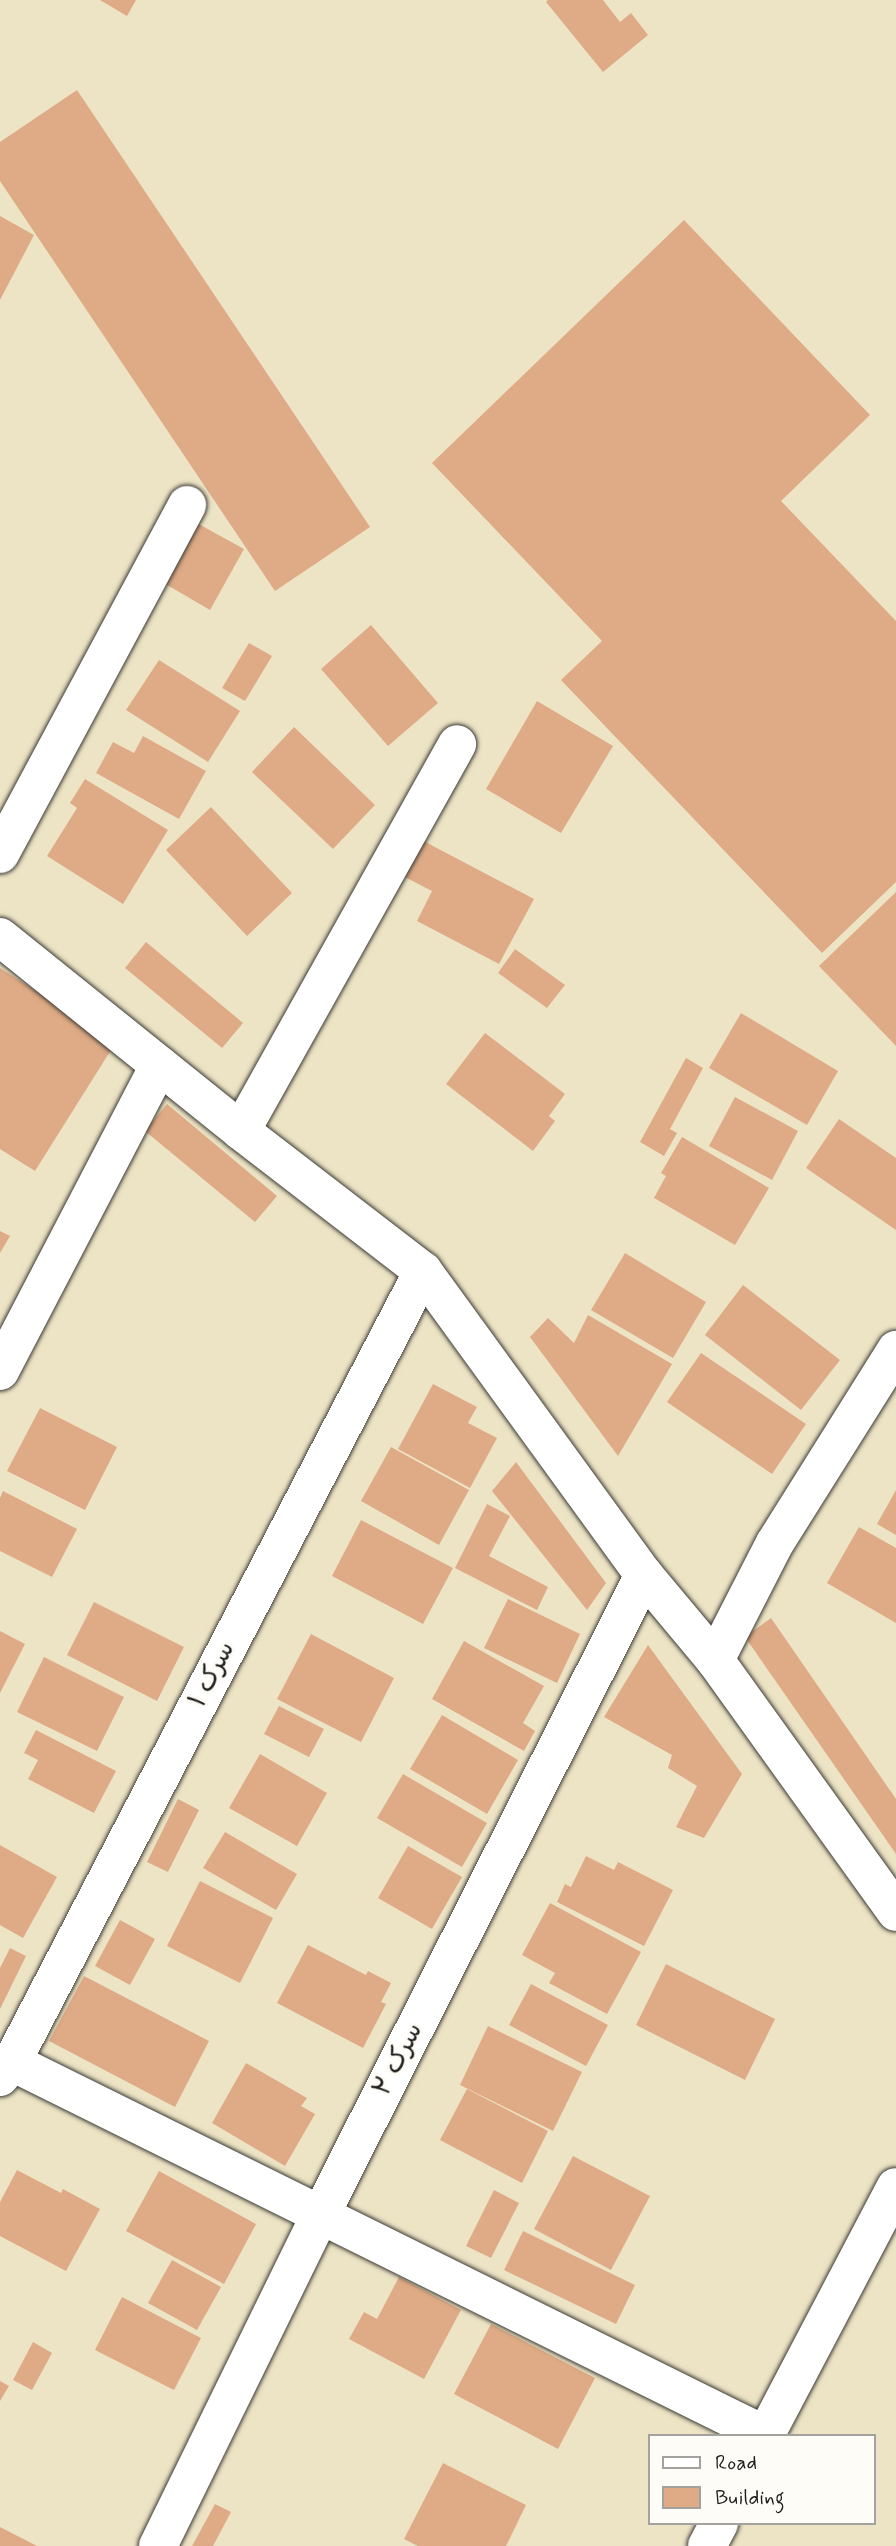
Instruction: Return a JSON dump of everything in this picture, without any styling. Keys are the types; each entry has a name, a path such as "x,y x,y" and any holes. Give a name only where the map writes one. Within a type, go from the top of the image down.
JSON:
{"street":[{"path":"0,854 187,505"},
{"path":"240,1131 457,744"},
{"path":"0,937 240,1131 422,1271 644,1575 715,1660 896,1912"},
{"path":"0,1371 159,1065"},
{"name":"سرک ۱","path":"6,2070 422,1271"},
{"path":"715,1660 775,1543 896,1350"},
{"name":"سرک ۲","path":"158,2546 321,2214 644,1575"},
{"path":"6,2070 321,2214 763,2434"},
{"path":"766,2434 896,2186"},
{"path":"707,2546 718,2525"}],"building":[{"path":"100,0 136,0 127,16"},
{"path":"603,0 620,22 631,13 648,35 603,72 546,2"},
{"path":"77,90 370,527 275,591 0,181 0,142"},
{"path":"0,216 34,235 0,300"},
{"path":"684,220 870,415 781,501 896,621 896,882 822,953 561,680 602,641 432,463"},
{"path":"195,522 244,549 210,610 162,582"},
{"path":"371,625 438,703 388,746 321,669"},
{"path":"249,643 272,656 245,701 222,688"},
{"path":"159,660 240,711 208,762 126,710"},
{"path":"537,701 613,746 561,833 486,789"},
{"path":"294,727 375,805 333,849 252,772"},
{"path":"143,736 206,771 179,819 96,773 113,742 134,753"},
{"path":"85,779 168,830 123,904 47,856 77,808 70,803"},
{"path":"211,807 292,893 247,936 166,850"},
{"path":"414,836 534,899 499,964 417,921 432,891 395,872"},
{"path":"896,892 896,1046 819,966"},
{"path":"146,942 243,1023 222,1048 125,968"},
{"path":"515,949 565,985 547,1008 498,973"},
{"path":"0,968 116,1042 35,1171 0,1149"},
{"path":"741,1013 838,1071 807,1125 709,1068"},
{"path":"485,1033 565,1094 549,1116 555,1121 533,1151 446,1084"},
{"path":"686,1058 703,1068 670,1129 677,1133 664,1156 640,1142"},
{"path":"735,1097 798,1131 772,1180 709,1146"},
{"path":"167,1104 277,1196 255,1222 145,1131"},
{"path":"839,1119 896,1158 896,1230 806,1168"},
{"path":"682,1137 769,1188 735,1245 654,1198 666,1176 661,1173"},
{"path":"0,1231 10,1236 0,1253"},
{"path":"625,1253 706,1302 673,1358 591,1310"},
{"path":"743,1285 840,1360 801,1410 705,1335"},
{"path":"588,1315 672,1364 618,1456 530,1337 548,1318 574,1343"},
{"path":"701,1353 806,1424 772,1474 667,1402"},
{"path":"433,1384 477,1407 468,1423 497,1438 470,1488 398,1449"},
{"path":"40,1408 117,1447 85,1510 7,1471"},
{"path":"391,1447 469,1490 439,1545 361,1501"},
{"path":"516,1462 606,1583 587,1610 492,1491"},
{"path":"896,1490 896,1535 877,1524"},
{"path":"3,1491 77,1529 52,1577 0,1551 0,1498"},
{"path":"487,1504 510,1516 489,1556 548,1587 537,1610 455,1568"},
{"path":"361,1520 453,1568 423,1624 332,1576"},
{"path":"859,1527 896,1548 896,1623 827,1583"},
{"path":"508,1599 580,1634 557,1683 484,1648"},
{"path":"94,1602 184,1647 157,1701 67,1655"},
{"path":"771,1618 896,1799 896,1854 745,1637"},
{"path":"0,1631 25,1644 0,1693"},
{"path":"311,1634 394,1678 361,1742 277,1699"},
{"path":"464,1641 544,1686 523,1723 535,1731 524,1751 432,1699"},
{"path":"648,1645 742,1774 704,1838 676,1827 697,1786 668,1768 672,1755 604,1717"},
{"path":"44,1657 124,1697 97,1751 17,1712"},
{"path":"279,1706 324,1729 309,1757 264,1734"},
{"path":"442,1715 518,1760 487,1814 410,1769"},
{"path":"36,1730 116,1771 94,1813 28,1779 38,1760 24,1753"},
{"path":"260,1754 327,1793 297,1846 229,1808"},
{"path":"403,1774 487,1823 462,1867 377,1818"},
{"path":"178,1799 199,1810 168,1872 147,1862"},
{"path":"225,1832 297,1874 276,1910 203,1868"},
{"path":"0,1845 57,1877 23,1938 0,1925"},
{"path":"408,1846 462,1877 432,1929 378,1898"},
{"path":"586,1856 614,1870 618,1862 673,1890 644,1946 557,1902 565,1884 571,1887"},
{"path":"200,1881 273,1918 240,1983 167,1946"},
{"path":"550,1903 641,1952 607,2014 549,1983 555,1973 522,1955"},
{"path":"120,1920 155,1939 130,1985 95,1966"},
{"path":"308,1945 366,1975 368,1971 391,1983 381,2002 386,2004 363,2048 277,2003"},
{"path":"10,1948 26,1956 0,2009 0,1968"},
{"path":"666,1964 775,2019 745,2080 636,2025"},
{"path":"84,1976 209,2041 175,2107 49,2041"},
{"path":"531,1984 608,2025 586,2066 509,2025"},
{"path":"488,2026 582,2072 553,2131 460,2085"},
{"path":"246,2063 307,2098 301,2106 315,2114 285,2166 212,2123"},
{"path":"467,2089 548,2131 522,2183 440,2140"},
{"path":"573,2156 650,2196 611,2270 534,2229"},
{"path":"17,2170 61,2193 63,2189 100,2209 66,2271 0,2236 0,2202"},
{"path":"159,2171 256,2224 224,2284 126,2231"},
{"path":"494,2190 519,2203 491,2258 466,2246"},
{"path":"523,2231 635,2285 616,2324 504,2270"},
{"path":"172,2260 221,2287 197,2330 148,2303"},
{"path":"399,2277 461,2310 424,2379 349,2339 364,2312 377,2319"},
{"path":"122,2297 201,2338 174,2390 95,2350"},
{"path":"491,2324 595,2378 558,2449 454,2394"},
{"path":"33,2342 52,2353 32,2390 13,2380"},
{"path":"0,2381 9,2386 0,2401"},
{"path":"443,2463 526,2505 506,2546 418,2546 404,2539"},
{"path":"215,2504 231,2512 213,2546 192,2546"},
{"path":"0,2527 37,2546 0,2546"}]}
